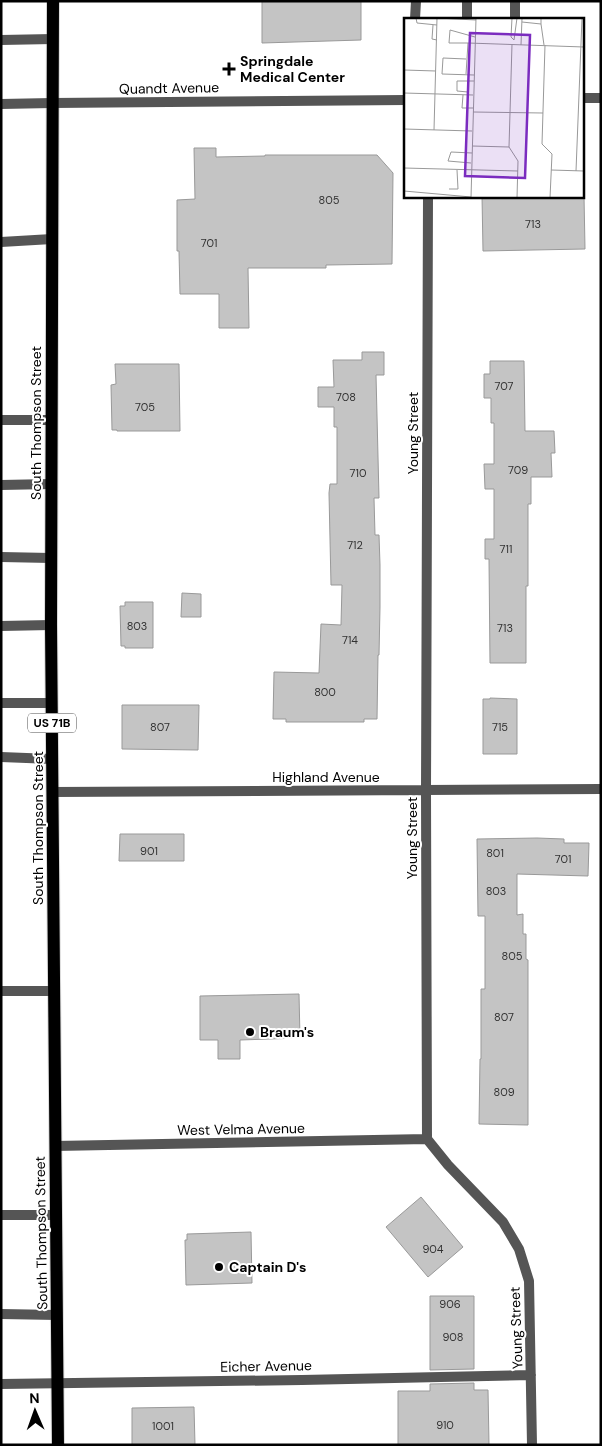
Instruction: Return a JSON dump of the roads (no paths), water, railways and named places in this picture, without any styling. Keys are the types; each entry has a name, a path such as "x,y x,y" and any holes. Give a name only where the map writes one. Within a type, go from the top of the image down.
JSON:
{"main road":[{"name":"South Thompson Street","path":"53,1 51,625 58,1445"}],"street":[{"path":"415,18 416,1"},
{"path":"467,1 467,18"},
{"path":"515,1 515,18"},
{"path":"1,40 53,39"},
{"path":"584,98 601,98"},
{"name":"Quandt Avenue","path":"1,104 404,100"},
{"name":"Young Street","path":"428,198 427,1139 448,1165 503,1222 519,1249 528,1281 532,1445"},
{"path":"1,242 52,239"},
{"path":"1,420 51,420"},
{"path":"1,485 51,484"},
{"path":"1,557 51,558"},
{"path":"1,626 51,625"},
{"path":"1,703 52,703"},
{"path":"1,757 52,759"},
{"name":"Highland Avenue","path":"52,792 601,789"},
{"path":"1,990 54,990"},
{"name":"West Velma Avenue","path":"55,1146 427,1139"},
{"path":"1,1215 56,1215"},
{"path":"1,1314 57,1315"},
{"name":"Eicher Avenue","path":"1,1384 531,1375"}],"place":[{"name":"Springdale Medical Center","path":"229,69"},
{"name":"Braum's","path":"250,1032"},
{"name":"Captain D's","path":"219,1267"}]}
